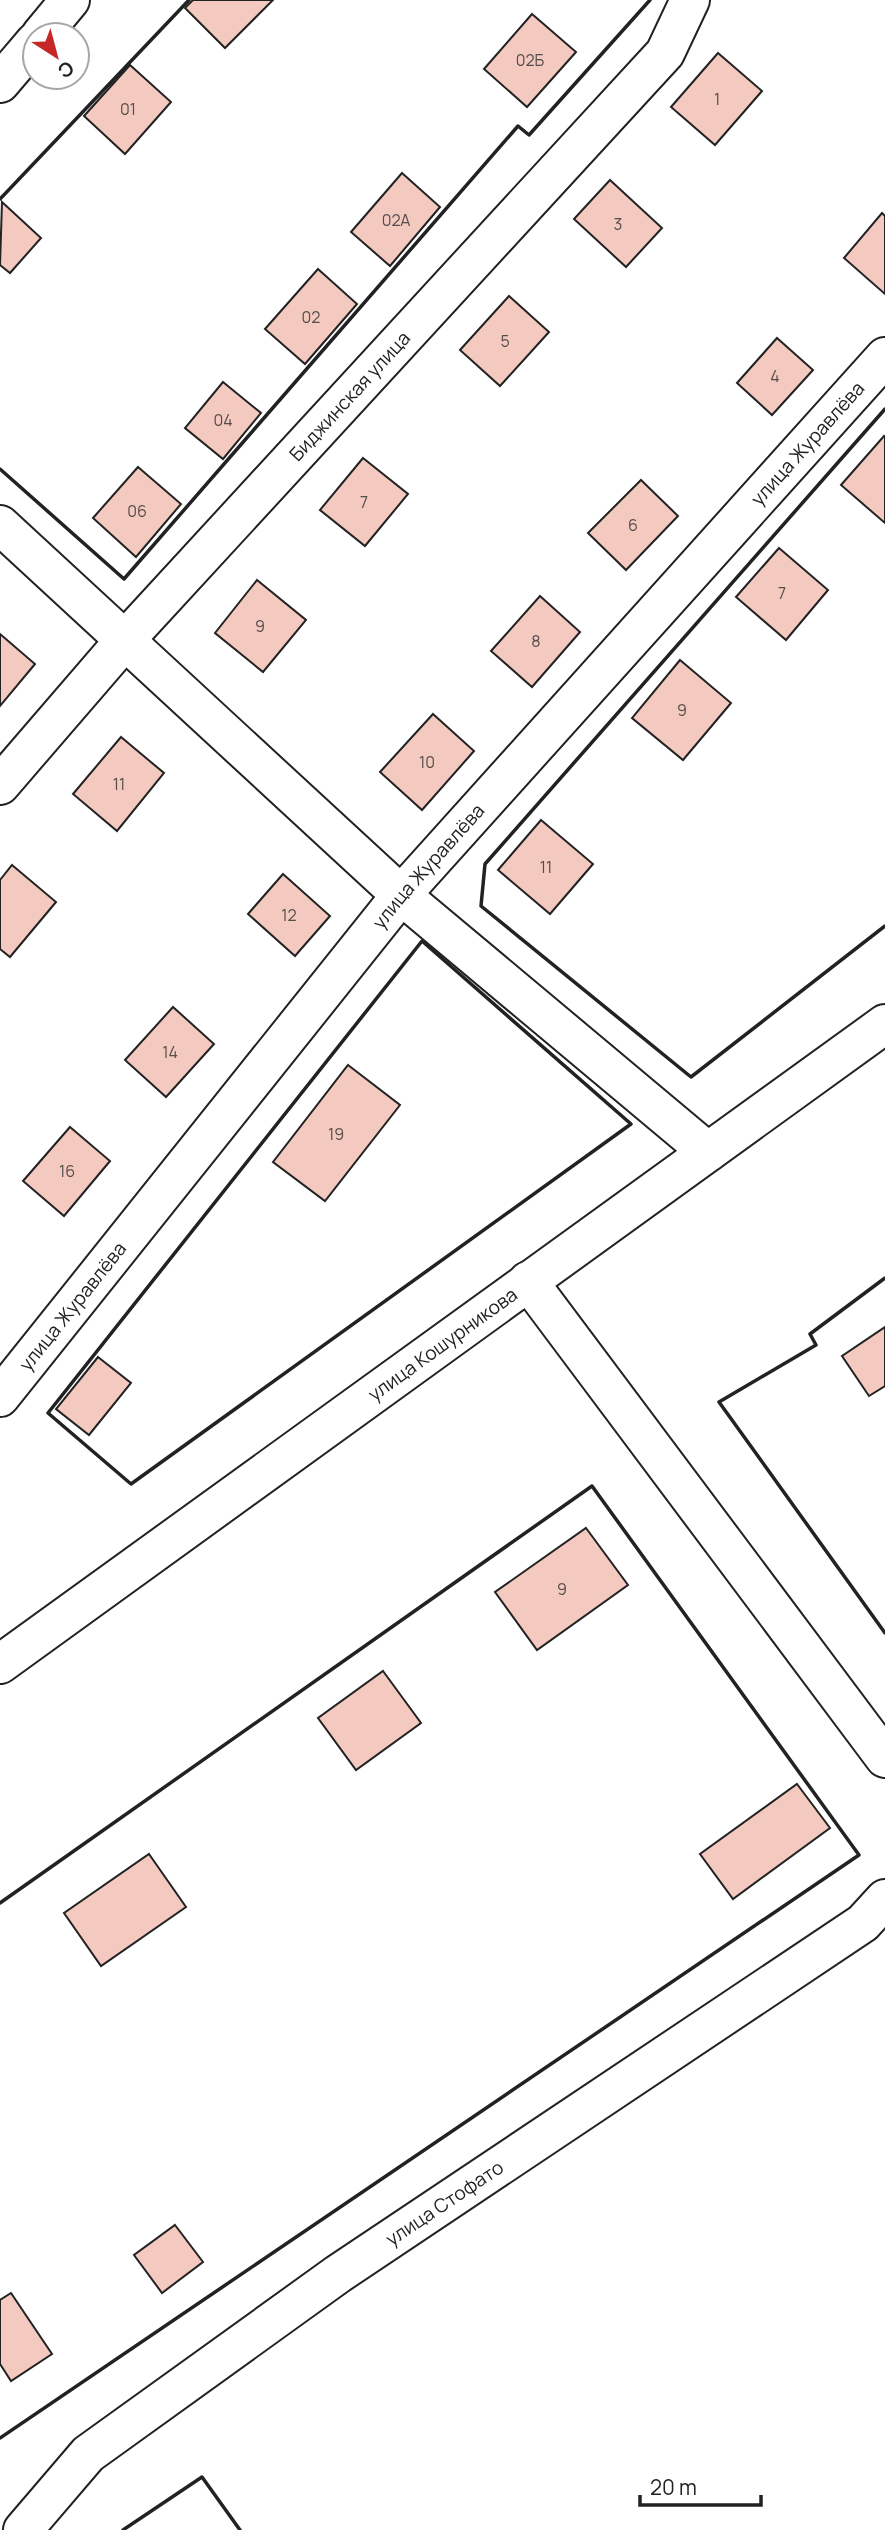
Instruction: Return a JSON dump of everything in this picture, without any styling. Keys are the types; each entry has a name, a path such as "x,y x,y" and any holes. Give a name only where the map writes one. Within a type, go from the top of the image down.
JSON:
{"street":[{"path":"53,21 70,0"},
{"name":"Биджинская улица","path":"0,785 125,640 664,53 690,0"},
{"path":"0,83 21,58"},
{"name":"улица Журавлёва","path":"0,1397 401,895 885,357"},
{"path":"0,525 401,895 708,1152"},
{"name":"улица Кошурникова","path":"0,1664 885,1024"},
{"path":"528,1281 885,1758"},
{"name":"улица Стофато","path":"23,2530 88,2454 338,2274 863,1923 885,1899"}],"building":[{"path":"193,0 273,0 225,48 185,8"},
{"path":"532,14 576,52 527,107 484,69"},
{"path":"718,53 762,91 715,145 671,107"},
{"path":"130,65 171,102 125,154 84,116"},
{"path":"402,173 440,207 390,266 351,232"},
{"path":"610,180 662,228 626,267 574,219"},
{"path":"2,202 41,238 10,273 0,265"},
{"path":"882,213 885,216 885,294 844,258"},
{"path":"318,269 357,304 305,364 265,329"},
{"path":"509,296 549,332 500,386 460,350"},
{"path":"777,338 813,370 772,415 737,383"},
{"path":"223,382 261,413 223,459 185,428"},
{"path":"885,437 885,523 841,485"},
{"path":"363,458 408,494 365,546 320,510"},
{"path":"138,467 181,504 136,557 93,518"},
{"path":"641,480 678,516 626,570 588,533"},
{"path":"779,548 828,590 786,640 736,597"},
{"path":"257,580 306,620 263,672 215,633"},
{"path":"540,596 580,632 532,687 491,651"},
{"path":"0,634 35,664 0,706"},
{"path":"680,660 731,703 683,760 632,718"},
{"path":"433,714 474,751 422,810 380,772"},
{"path":"121,737 164,773 117,831 73,794"},
{"path":"541,820 593,864 550,914 498,870"},
{"path":"12,865 56,902 10,957 0,949 0,880"},
{"path":"283,874 330,916 295,956 248,914"},
{"path":"173,1007 214,1044 166,1097 125,1060"},
{"path":"348,1065 400,1105 325,1201 273,1162"},
{"path":"70,1127 110,1161 64,1216 23,1181"},
{"path":"885,1327 885,1386 869,1396 842,1356"},
{"path":"98,1357 131,1383 89,1435 56,1409"},
{"path":"586,1528 628,1585 537,1650 495,1592"},
{"path":"383,1671 421,1723 356,1770 318,1718"},
{"path":"797,1784 830,1828 733,1899 700,1854"},
{"path":"149,1854 186,1907 101,1966 64,1913"},
{"path":"175,2225 203,2262 162,2293 134,2255"},
{"path":"11,2293 52,2354 11,2381 0,2364 0,2300"}],"wall":[{"path":"0,199 189,0"},
{"path":"0,469 124,579 518,126 529,135 650,0"},
{"path":"885,409 485,864 481,906 691,1077 885,926"},
{"path":"422,941 631,1124 131,1484 48,1413 422,941"},
{"path":"885,1278 810,1334 816,1345 719,1402 885,1633"},
{"path":"0,1903 592,1486 859,1855 0,2438"},
{"path":"123,2530 202,2477 240,2530"}]}
